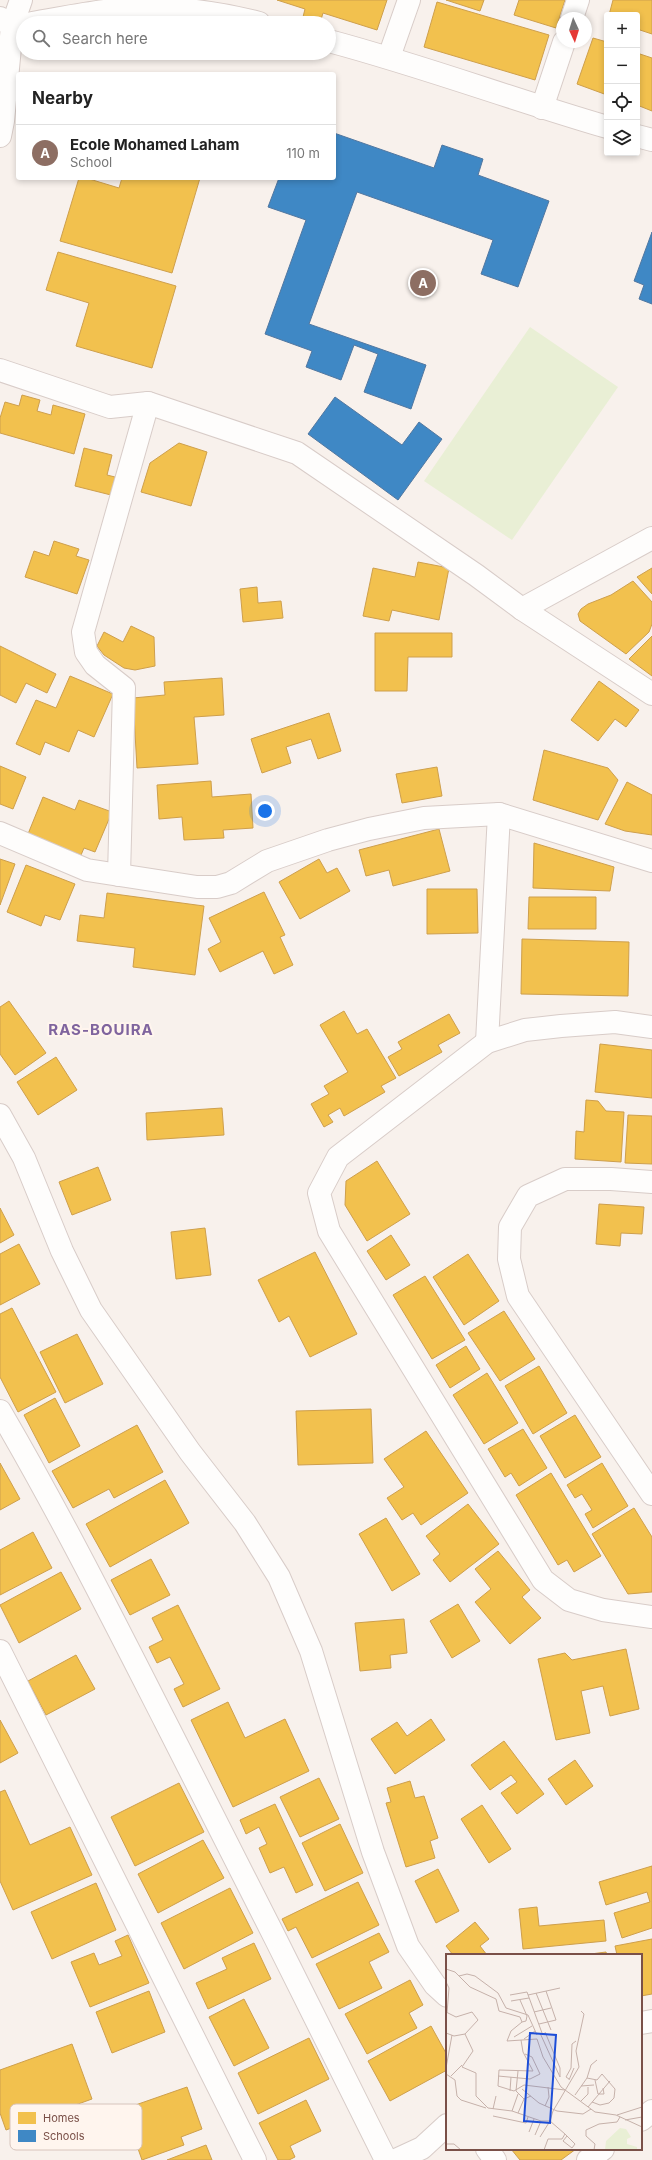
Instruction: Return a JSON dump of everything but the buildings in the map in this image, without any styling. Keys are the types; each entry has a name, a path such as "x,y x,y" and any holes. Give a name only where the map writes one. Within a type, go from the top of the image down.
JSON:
{"street":[{"path":"18,16 20,0"},
{"path":"389,57 409,0"},
{"path":"574,12 578,0"},
{"path":"69,16 106,11 235,8 248,16"},
{"path":"0,136 16,30"},
{"path":"336,43 389,57 542,108 604,126"},
{"path":"542,108 562,48"},
{"path":"640,137 652,140"},
{"path":"0,370 110,407 148,403 297,453 476,575 522,609 652,694"},
{"path":"119,875 124,688 95,665 86,652 83,632 148,403"},
{"path":"522,609 652,538"},
{"path":"487,1042 499,814"},
{"path":"0,833 87,870 197,887 217,887 231,883 267,861 369,829 424,818 499,814 652,862"},
{"path":"652,1027 615,1022 561,1026 525,1030 487,1042 338,1157 319,1193 329,1231 543,1580 569,1600 603,1610 652,1617"},
{"path":"0,1115 24,1158 62,1251 91,1310 190,1452 245,1522 279,1577 311,1651 372,1852 408,1946 435,1986 446,1995"},
{"path":"652,1182 611,1179 565,1179 528,1196 510,1227 508,1258 518,1296 652,1494"},
{"path":"0,1410 46,1490 267,1921 386,2160"},
{"path":"0,1651 255,2160"},
{"path":"642,2023 652,2021"},
{"path":"642,2119 652,2111"},
{"path":"396,2160 422,2148 446,2126"},
{"path":"488,2150 495,2160"},
{"path":"588,2160 602,2150"}],"green space":[{"path":"530,327 618,387 512,540 424,481"}],"place":[{"name":"Ecole Mohamed Laham","path":"423,283"}],"district":[{"name":"RAS-BOUIRA","path":"101,1030"}]}
